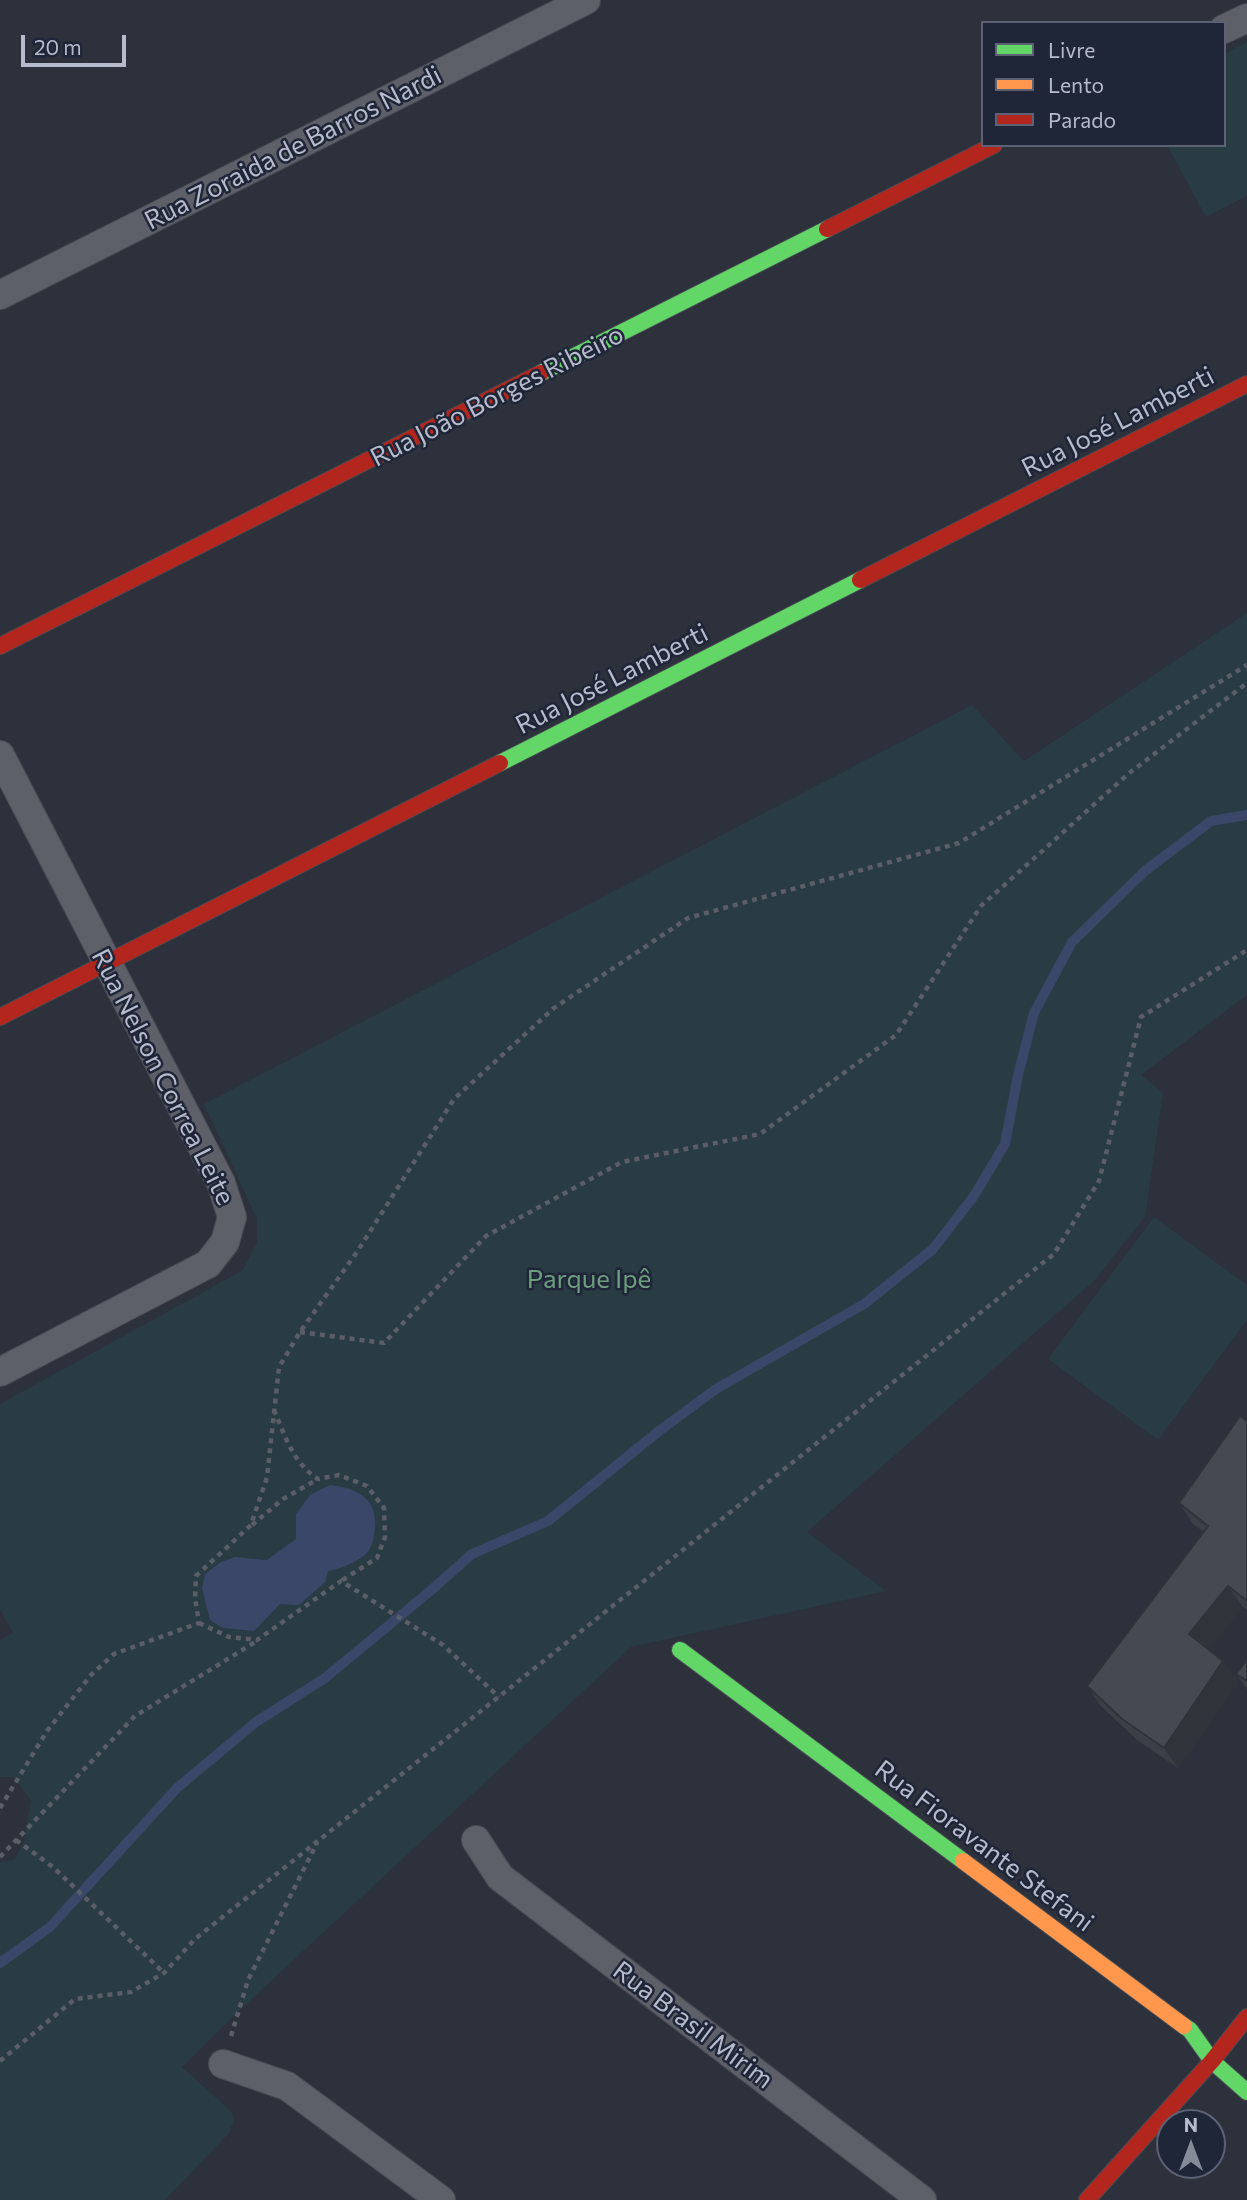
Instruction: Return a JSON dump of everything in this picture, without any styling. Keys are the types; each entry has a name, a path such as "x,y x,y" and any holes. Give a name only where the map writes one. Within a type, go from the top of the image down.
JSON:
{"street":[{"name":"Rua Zoraida de Barros Nardi","path":"0,295 586,0"},
{"path":"1226,28 1247,18"},
{"name":"Rua João Borges Ribeiro","path":"0,646 990,147"},
{"name":"Rua José Lamberti","path":"0,1017 1247,384"},
{"name":"Rua Nelson Correa Leite","path":"0,755 221,1183 232,1217 225,1242 208,1264 0,1372"},
{"name":"Rua Fioravante Stefani","path":"680,1650 1190,2030 1212,2062 1247,2092"},
{"name":"Rua Brasil Mirim","path":"476,1840 500,1877 922,2200"},
{"path":"1087,2200 1212,2062 1247,2017"},
{"path":"223,2064 287,2086 441,2200"}],"path":[{"path":"251,1525 267,1477 279,1367 300,1332 357,1252 454,1099 554,1008 688,918 959,843 1247,665"},
{"path":"300,1332 384,1343 486,1236 622,1162 760,1135 896,1035 981,906 1128,774 1247,683"},
{"path":"0,2061 75,1999 131,1992 164,1973 195,1939 1054,1254 1099,1181 1141,1017 1247,950"},
{"path":"273,1408 290,1449 305,1471 318,1479"},
{"path":"0,1857 135,1716 257,1640 377,1558 385,1537 384,1508 367,1486 339,1475 318,1479 284,1499 251,1525 196,1576 195,1598 199,1623"},
{"path":"343,1583 443,1644 499,1697"},
{"path":"0,1808 47,1731 91,1675 114,1654 199,1623 229,1637 257,1640"},
{"path":"16,1840 53,1867 164,1973"},
{"path":"223,2064 248,1980 318,1841"}],"green space":[{"path":"1247,42 1247,196 1206,217 1168,147 1226,147 1226,53"},
{"name":"Parque Ipê","path":"1247,613 1247,995 1141,1075 1163,1093 1145,1217 1094,1281 807,1532 886,1591 631,1647 182,2067 231,2111 234,2120 229,2133 165,2200 0,2200 0,1862 14,1860 24,1842 31,1801 14,1777 0,1777 0,1640 13,1633 0,1610 0,1404 243,1270 257,1242 257,1219 204,1104 972,705 1024,761"},
{"path":"1154,1217 1247,1285 1247,1320 1158,1440 1048,1359"}],"water":[{"path":"330,1485 356,1492 368,1501 372,1508 375,1530 367,1553 349,1565 328,1571 325,1582 299,1605 280,1604 254,1631 223,1628 210,1620 202,1588 205,1574 221,1562 235,1557 267,1560 296,1539 296,1514 310,1495"}],"building":[{"path":"1240,1416 1247,1421 1247,1601 1228,1586 1189,1634 1223,1661 1164,1748 1122,1719 1087,1686 1208,1526 1179,1503"},
{"path":"1247,1660 1247,1681 1236,1674"}],"waterway":[{"path":"0,1963 50,1927 177,1788 256,1722 325,1678 472,1554 548,1521 659,1431 716,1389 864,1304 933,1249 974,1196 1005,1144 1018,1075 1034,1013 1072,942 1146,870 1211,821 1247,815"}],"traffic: fast":[{"path":"541,373 827,229"},
{"path":"500,763 860,580"},
{"path":"680,1650 963,1861"},
{"path":"1184,2026 1190,2030 1212,2061 1247,2092"}],"traffic: slow":[{"path":"963,1861 1184,2026"}],"traffic: jam":[{"path":"827,229 990,147"},
{"path":"0,646 541,373"},
{"path":"860,580 1247,384"},
{"path":"0,1017 500,763"},
{"path":"1087,2200 1212,2061 1247,2017"}]}
